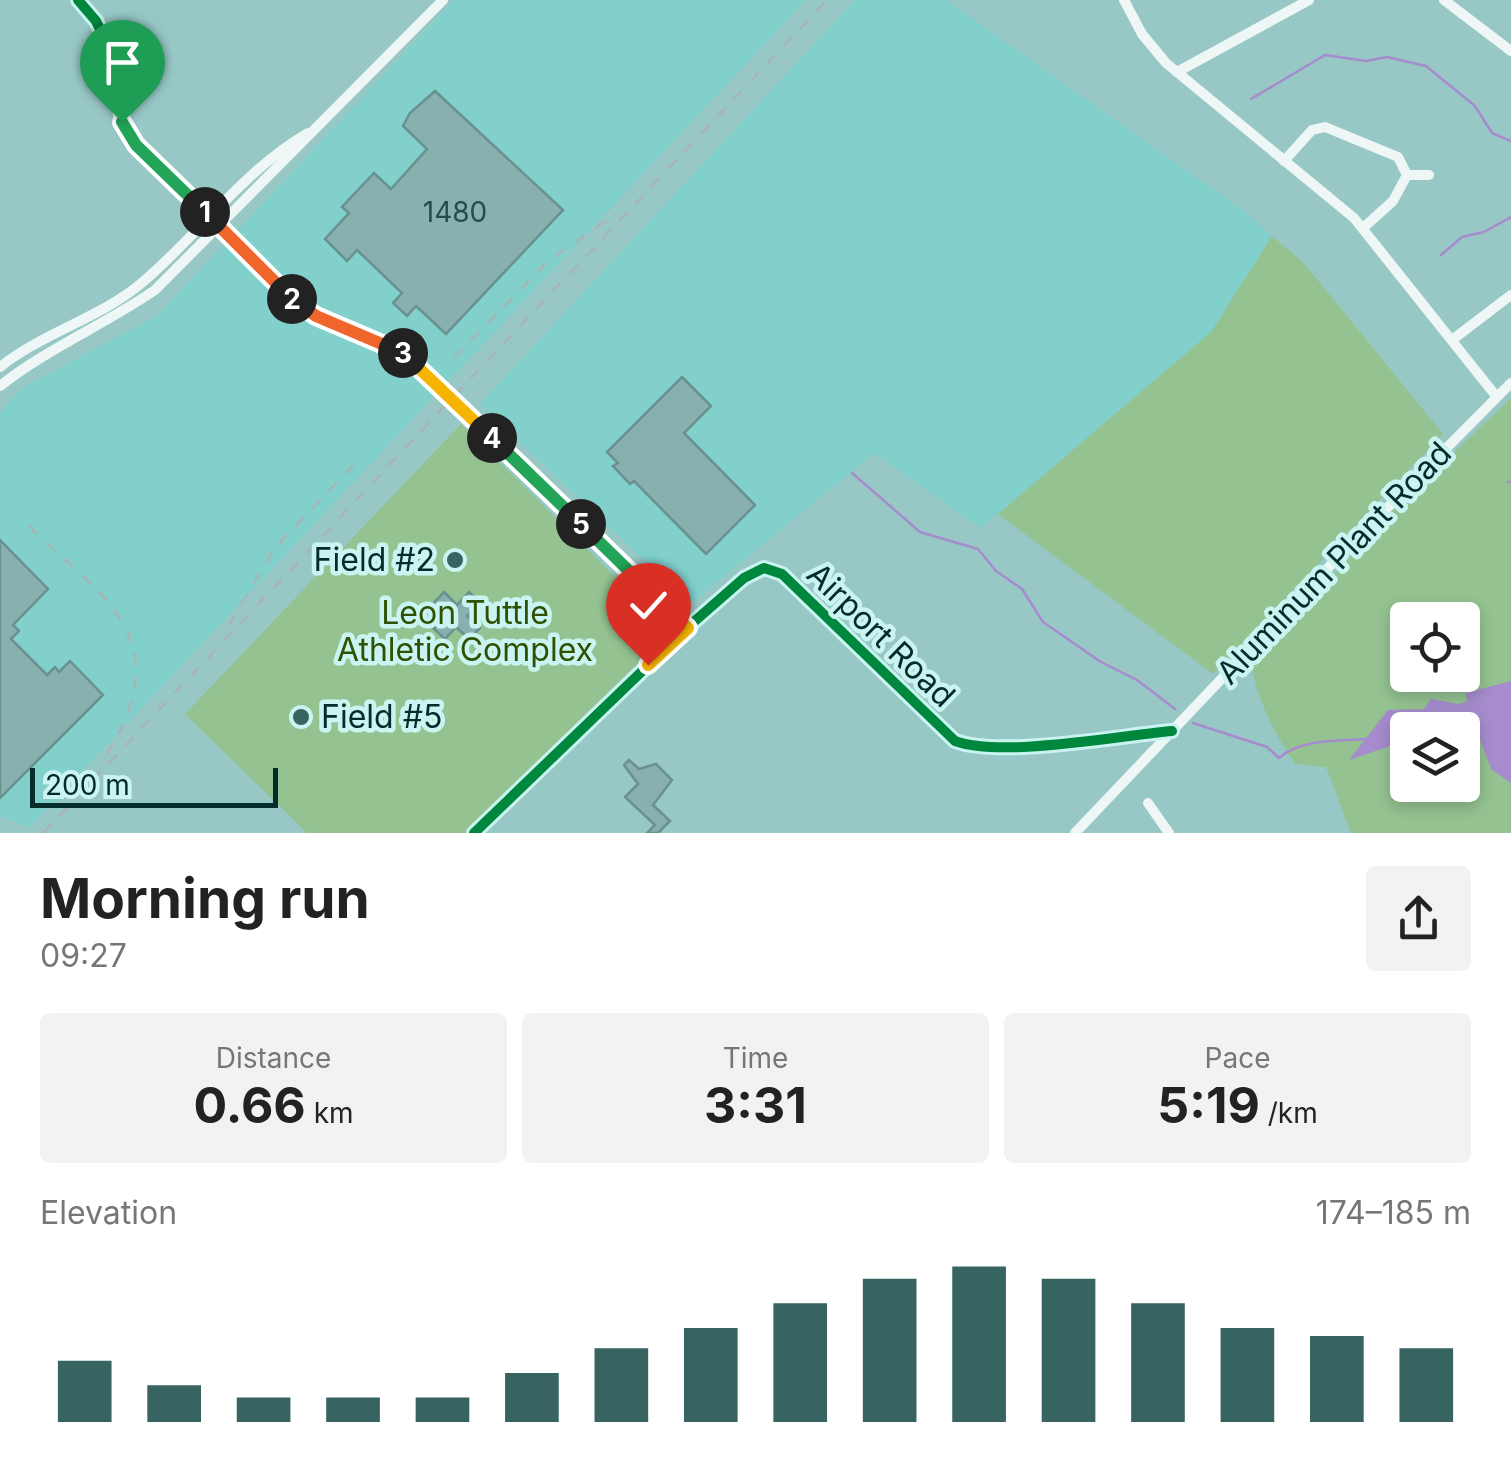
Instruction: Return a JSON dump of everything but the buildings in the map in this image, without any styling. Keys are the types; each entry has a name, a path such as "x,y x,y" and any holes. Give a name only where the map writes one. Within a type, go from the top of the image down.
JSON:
{"street":[{"path":"78,0 96,21 110,50 122,122 136,145 305,310 406,355 688,628"},
{"path":"0,386 36,358 108,321 154,290 444,0"},
{"path":"1124,0 1142,34 1177,72 1363,228 1496,396"},
{"path":"1177,72 1309,0"},
{"path":"1444,0 1511,51"},
{"path":"0,367 32,344 143,283 254,173 294,141 322,125"},
{"path":"1284,161 1312,130 1326,127 1394,153 1404,164 1406,175 1393,200 1363,228"},
{"path":"1406,175 1429,175"},
{"path":"1452,340 1511,295"},
{"path":"101,308 108,321"},
{"name":"Aluminum Plant Road","path":"1075,833 1511,383"},
{"name":"Airport Road","path":"474,833 688,628 744,578 764,568 782,574 955,741 982,749 1011,748 1172,730"},
{"path":"1148,803 1170,833"}],"shaded area":[{"path":"454,0 806,0 29,828 0,816 0,413 21,389 158,315"},
{"path":"855,0 946,0 1245,212 1272,236 1211,332 981,528 874,453 690,604 480,404"},
{"path":"1511,681 1511,783 1492,770 1480,740 1480,712 1390,712 1390,746 1349,760 1388,710 1424,709 1431,699 1459,704 1467,701 1466,693"}],"green space":[{"path":"1272,236 1303,262 1443,434 1213,674 998,514 1211,332"},
{"path":"1511,398 1511,833 1351,833 1326,767 1295,764 1266,714 1250,659 1386,522 1383,520"},
{"name":"Leon Tuttle Athletic Complex","path":"461,424 670,631 466,833 307,833 185,714"}],"waterway":[{"path":"1251,99 1325,55 1366,61 1387,57 1426,66 1475,106 1492,133 1511,141"},
{"path":"1441,255 1462,237 1484,232 1511,217"},
{"path":"852,473 920,532 978,549 996,571 1022,589 1043,622 1101,662 1137,680 1175,709"},
{"path":"1193,723 1267,747 1279,758 1308,744 1365,739"}],"railway":[{"path":"43,833 827,0"},
{"path":"454,358 549,260 616,214"},
{"path":"229,625 274,549 359,459"},
{"path":"29,526 107,601 124,625 134,651 135,681 127,714 107,754"}],"cycle path":[{"path":"78,0 96,21 110,50 122,122 136,145 163,173 305,309 406,355 688,627"},
{"path":"474,833 688,627 744,578 764,568 782,574 955,741 976,746 1030,747 1172,731"}],"place":[{"name":"Field #2","path":"455,560"},
{"name":"Field #5","path":"301,717"}],"route":[{"path":"122,122 136,145 288,296 316,316 406,355 688,628 648,665"}]}
